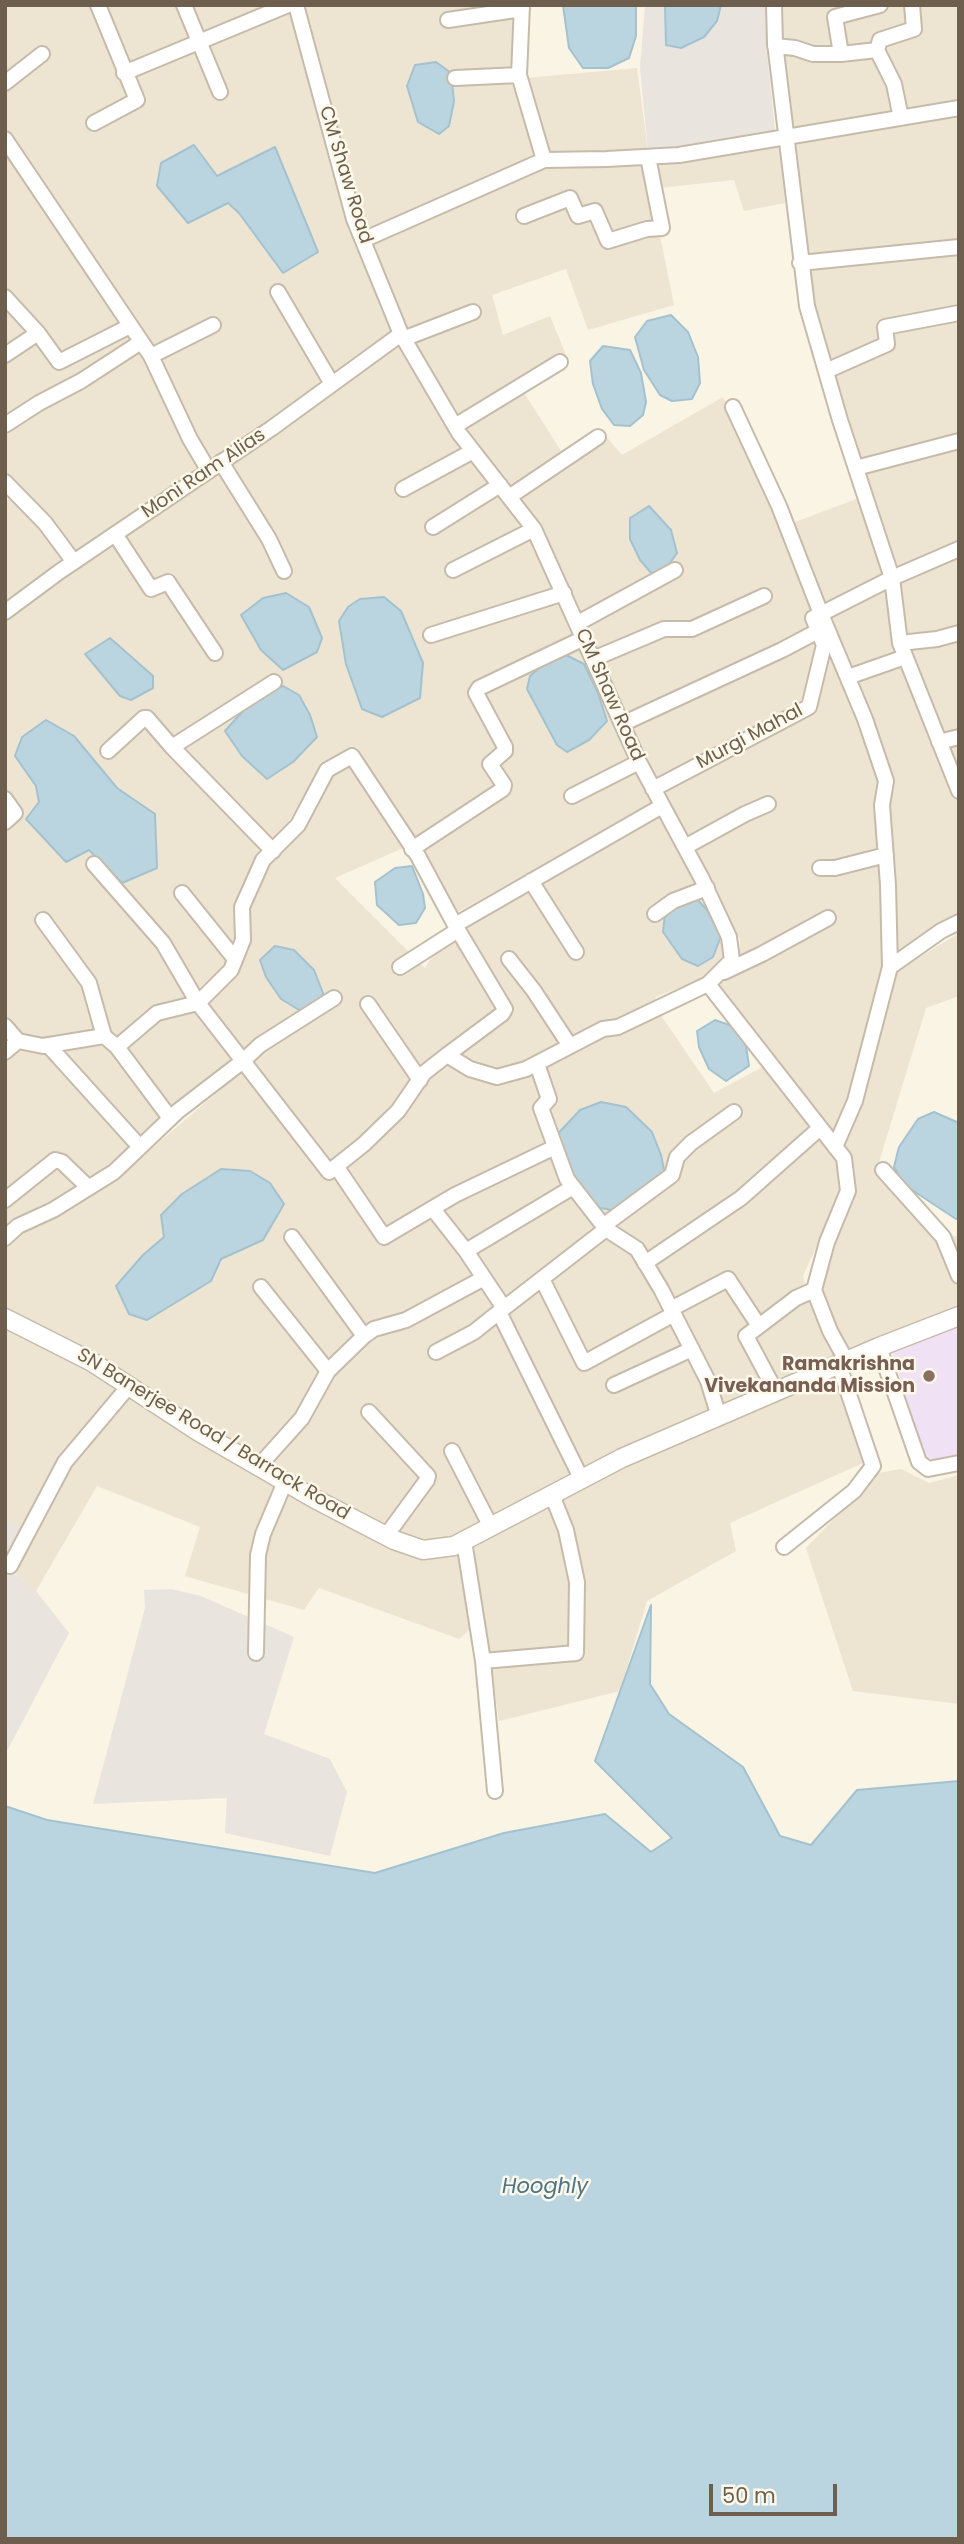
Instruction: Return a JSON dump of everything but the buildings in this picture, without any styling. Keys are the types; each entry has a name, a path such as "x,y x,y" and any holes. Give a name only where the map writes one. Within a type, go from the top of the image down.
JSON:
{"street":[{"path":"94,123 136,100 98,5"},
{"path":"184,5 220,92"},
{"path":"124,74 288,5"},
{"name":"CM Shaw Road","path":"296,5 354,219 402,337 455,426 534,529 639,762 729,937 732,960 712,980"},
{"path":"774,5 775,46 807,306 892,578 903,650 959,792"},
{"path":"841,54 835,17 880,5"},
{"path":"901,118 894,84 877,50 880,40 914,29 912,5"},
{"path":"448,20 522,7 519,75 544,160"},
{"path":"775,46 795,48 813,54 877,50"},
{"path":"5,83 42,54"},
{"path":"455,78 519,75"},
{"path":"363,240 544,160 680,155 959,108"},
{"path":"5,139 151,356 190,439 215,466 269,539 284,571"},
{"path":"524,216 570,198 578,216 594,211 608,241 647,229 662,228 648,157"},
{"path":"800,263 959,247"},
{"path":"278,292 332,384"},
{"path":"5,297 38,333 59,362 130,326"},
{"name":"Moni Ram Alias","path":"5,612 402,337 473,312"},
{"path":"826,371 887,344 885,327 959,313"},
{"path":"151,356 213,325"},
{"path":"5,355 38,333"},
{"path":"5,425 141,342"},
{"path":"455,426 561,362"},
{"path":"733,407 779,506 865,719 886,781 882,805 890,967 855,1101 835,1147"},
{"path":"433,527 504,491 598,437"},
{"path":"856,468 959,441"},
{"path":"403,489 473,451"},
{"path":"5,482 46,523 74,562"},
{"path":"453,570 534,529"},
{"path":"115,534 151,589 168,582 215,653"},
{"path":"821,614 892,578 959,549"},
{"path":"578,624 675,570"},
{"path":"431,635 564,593"},
{"path":"593,659 664,629 692,629 764,597"},
{"name":"Murgi Mahal","path":"653,789 809,707 824,645 813,618 821,614"},
{"path":"622,724 818,631"},
{"path":"848,677 903,650 959,633"},
{"path":"412,849 503,789 504,785 490,764 505,751 505,747 476,692 479,688 584,638"},
{"path":"172,747 274,682"},
{"path":"108,751 145,718 150,720 172,747 272,850"},
{"path":"939,742 959,737"},
{"path":"94,864 163,943 198,1003 329,1172 364,1144 398,1111 420,1080 505,1009 412,849 352,756 327,770 298,825 263,860 242,907 243,940 231,970 198,1003 157,1013 117,1047"},
{"path":"572,796 639,762"},
{"path":"5,800 15,813 5,822"},
{"path":"685,847 768,804"},
{"path":"400,968 456,927 662,806"},
{"path":"820,867 835,868 886,855"},
{"path":"531,881 576,952"},
{"path":"654,914 673,901 706,888"},
{"path":"182,893 235,959"},
{"path":"447,1055 471,1069 496,1077 537,1063 603,1029 618,1027 828,918"},
{"path":"43,920 89,983 104,1036 117,1047 170,1118"},
{"path":"890,967 941,931 959,922"},
{"path":"509,959 570,1046"},
{"path":"712,980 844,1158 848,1191 827,1242 814,1290 843,1364 873,1466 854,1491 785,1547"},
{"path":"7,1232 53,1210 114,1172 170,1118 260,1045 334,998"},
{"path":"368,1004 420,1080"},
{"path":"5,1026 18,1041 43,1046 104,1036"},
{"path":"5,1052 18,1041"},
{"path":"48,1045 140,1147"},
{"path":"537,1063 549,1098 541,1108 567,1179 605,1228 637,1250 645,1262 708,1381 719,1417"},
{"path":"436,1352 474,1332 672,1175 677,1157 691,1143 734,1112"},
{"path":"645,1262 741,1198 820,1128"},
{"path":"336,1166 384,1237 555,1147"},
{"path":"5,1200 55,1160 62,1162 89,1188"},
{"path":"883,1170 943,1237 959,1276"},
{"path":"466,1251 573,1187"},
{"path":"433,1209 484,1278 582,1479"},
{"path":"292,1237 364,1336"},
{"path":"258,1466 302,1418 328,1371 364,1336 374,1329 406,1320 484,1278"},
{"path":"542,1279 584,1363 728,1279 759,1326"},
{"path":"261,1287 328,1371"},
{"path":"776,1392 746,1336 796,1298 814,1290"},
{"name":"SN Banerjee Road / Barrack Road","path":"5,1318 92,1362 199,1432 285,1482 386,1536 422,1550 454,1546 622,1458 879,1347 959,1316"},
{"path":"879,1347 919,1462 928,1469 959,1463"},
{"path":"614,1385 692,1349"},
{"path":"10,1566 65,1462 129,1386"},
{"path":"369,1412 428,1476 428,1480 386,1536"},
{"path":"452,1451 491,1527"},
{"path":"256,1653 258,1555 263,1534 285,1482"},
{"path":"483,1661 576,1653 577,1582 566,1530 552,1495"},
{"path":"464,1541 483,1661 495,1791"}],"shaded area":[{"path":"5,5 289,5 393,329 274,418 93,541 5,606 5,503 18,490 5,476"},
{"path":"305,5 515,5 536,155 366,232"},
{"path":"645,5 767,5 766,43 775,130 648,151 640,68"},
{"path":"781,5 959,5 959,102 794,128 780,39"},
{"path":"637,68 648,151 548,153 526,78"},
{"path":"959,116 959,541 897,569 812,308 795,144"},
{"path":"781,145 785,203 744,211 734,180 649,189 674,305 588,330 566,269 492,295 503,335 550,316 566,355 521,388 570,465 604,434 622,455 723,397 782,527 859,498 885,575 805,614 819,649 800,703 656,781 540,527 455,416 405,327 370,242 545,165"},
{"path":"397,344 459,448 524,524 572,633 654,802 458,912 357,747 323,763 287,824 256,857 239,892 237,934 222,968 187,999 234,1059 109,1169 28,1213 5,1230 5,621"},
{"path":"959,557 959,916 886,961 849,1105 833,1136 716,986 739,958 740,939 661,790 813,712 822,621"},
{"path":"350,765 403,848 335,878 425,968 447,933 658,816 702,895 727,956 699,980 655,997 660,1014 714,1093 766,1065 838,1160 839,1197 803,1276 808,1300 835,1358 450,1540 425,1543 397,1535 297,1481 155,1393 5,1308 5,1245 21,1230 116,1179 253,1062 206,1005 234,979 247,947 249,910 268,862 304,830 332,776"},
{"path":"959,933 959,996 926,1008 876,1172 943,1233 959,1237 959,1310 848,1352 823,1291 831,1254 853,1200 853,1161 841,1141 861,1100 897,971"},
{"name":"Ramakrishna Vivekananda Mission","path":"959,1322 959,1456 935,1461 927,1457 922,1449 891,1348"},
{"path":"5,1324 85,1365 367,1532 460,1552 469,1630 459,1639 319,1588 304,1610 185,1576 200,1527 97,1486 36,1591 16,1575 24,1528 5,1520"},
{"path":"837,1373 865,1462 730,1523 736,1551 647,1601 620,1691 499,1721 472,1542 587,1484"},
{"path":"901,1469 929,1483 959,1475 959,1704 853,1691 806,1548 878,1473"},
{"path":"5,1520 24,1527 5,1565"},
{"path":"5,1572 16,1575 36,1591 69,1633 5,1755"},
{"path":"171,1589 201,1596 294,1637 264,1734 330,1759 347,1792 330,1856 225,1833 227,1798 93,1804 145,1608 144,1590"}],"water":[{"path":"563,5 636,5 636,36 629,58 608,68 583,68 569,48"},
{"path":"665,5 721,5 717,21 704,37 681,48 666,45"},
{"path":"436,62 451,73 454,101 449,126 439,134 418,122 407,86 415,65"},
{"path":"194,145 217,176 275,147 318,252 283,273 239,213 228,203 188,223 157,186 161,163"},
{"path":"671,315 688,332 698,357 700,383 692,399 672,401 660,395 644,370 635,337 647,321"},
{"path":"603,346 630,350 641,373 646,402 643,415 630,426 614,425 602,409 593,384 590,361"},
{"path":"649,506 671,530 677,553 668,566 652,574 640,560 630,539 630,518"},
{"path":"286,593 309,607 322,638 317,652 283,670 261,650 241,615 263,598"},
{"path":"384,597 401,611 423,663 420,698 382,717 362,709 346,664 339,621 348,607 360,599"},
{"path":"110,638 153,676 153,688 131,700 120,696 85,654"},
{"path":"566,655 584,664 598,693 607,721 589,740 567,752 557,745 527,689 530,676 551,658"},
{"path":"283,686 299,695 310,715 317,737 293,762 267,779 242,756 225,731 252,701"},
{"path":"46,720 74,736 117,788 155,814 157,868 122,883 89,850 66,862 26,819 39,802 36,786 15,756 22,737"},
{"path":"412,866 423,894 425,908 416,923 399,925 377,905 375,882 395,868"},
{"path":"695,897 707,910 721,936 713,957 698,966 682,959 663,932 665,914 676,905"},
{"path":"275,946 294,950 314,970 323,993 321,1003 304,1013 281,999 266,977 260,960"},
{"path":"715,1020 732,1026 746,1046 749,1066 726,1081 709,1069 699,1047 697,1031"},
{"path":"601,1102 626,1107 652,1132 665,1175 618,1211 595,1207 569,1173 554,1138 580,1110"},
{"path":"934,1112 959,1123 959,1218 956,1219 903,1184 894,1167 899,1147 918,1119"},
{"path":"221,1169 250,1171 270,1183 284,1204 263,1240 221,1259 211,1281 147,1320 129,1314 116,1286 143,1255 164,1237 161,1215 182,1194"},
{"name":"Hooghly","path":"651,1605 650,1684 669,1714 743,1767 780,1836 811,1845 857,1790 959,1781 959,2539 5,2539 5,1806 47,1820 375,1873 504,1833 605,1814 651,1852 672,1838 595,1761"}],"place":[{"name":"Ramakrishna Vivekananda Mission","path":"929,1376"}]}
